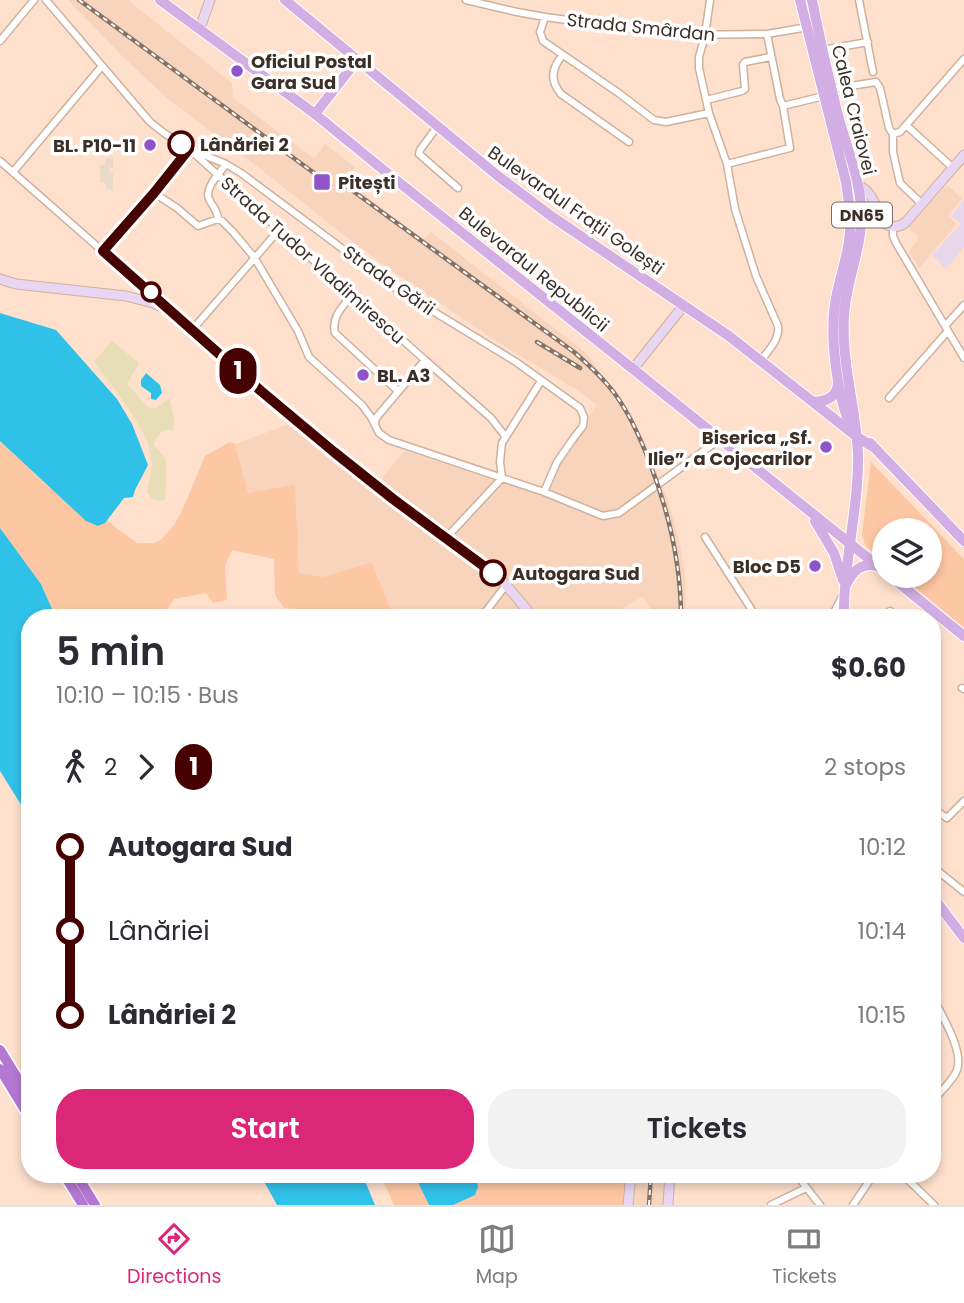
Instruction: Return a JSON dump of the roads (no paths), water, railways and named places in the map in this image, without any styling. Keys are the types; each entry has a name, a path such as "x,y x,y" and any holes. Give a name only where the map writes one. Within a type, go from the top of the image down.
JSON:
{"highway":[{"path":"0,1050 21,1084"},
{"path":"0,1069 21,1103"},
{"path":"70,1183 83,1205"},
{"path":"81,1183 94,1205"}],"main road":[{"name":"Bulevardul Republicii","path":"160,0 315,114 872,562"},
{"name":"Bulevardul Frații Golești","path":"285,0 529,201 761,360 873,447"},
{"name":"Calea Craiovei","path":"800,0 822,50 828,92 858,185 861,205 859,244 844,317 847,367 856,420 857,473 844,591"},
{"name":"Calea Craiovei","path":"812,0 812,26"},
{"name":"DN65","path":"812,26 850,205 849,242 837,291 834,341 846,415 856,436"},
{"path":"315,114 357,60"},
{"path":"813,401 834,396 838,377"},
{"name":"DN65","path":"856,420 873,447"},
{"path":"873,447 964,541"},
{"path":"804,506 829,542 839,566 844,609"},
{"path":"844,591 858,568 866,565 872,567"},
{"path":"905,588 931,609"},
{"path":"941,617 964,636"},
{"path":"941,907 962,932"}],"street":[{"path":"0,41 34,0"},
{"name":"Strada Tudor Vladimirescu","path":"46,0 150,122 189,149 353,294 491,418 505,436"},
{"path":"200,28 211,0"},
{"name":"Strada Smârdan","path":"466,0 545,17 666,33 766,34 812,26"},
{"path":"710,0 698,63 709,113 727,164 735,209 755,275 779,332 777,339 761,360"},
{"path":"859,0 873,72"},
{"path":"545,17 540,32 541,38 654,120 666,122 709,113"},
{"path":"727,164 790,148 766,34"},
{"path":"822,50 868,42"},
{"path":"563,55 557,61 553,74 557,89 629,142"},
{"path":"706,100 742,91 745,84 745,62 770,57"},
{"path":"893,134 897,134 906,125 964,59"},
{"path":"13,172 102,66"},
{"path":"783,106 828,92 876,82 893,134 893,152 900,183 922,204"},
{"path":"906,125 953,168"},
{"path":"437,127 419,154 458,188"},
{"path":"103,251 189,149"},
{"name":"Strada Gării","path":"189,149 226,164 274,196 395,288 516,362 580,408 584,417 583,426 557,462 544,492"},
{"path":"858,185 868,191 884,223 893,227 902,225 964,155"},
{"path":"0,161 261,391 393,499 447,537 506,585 526,609"},
{"path":"226,164 208,189 218,219 254,257 298,331 309,357 362,405 379,433 389,440 544,492 603,516 610,516 619,513 720,439"},
{"path":"154,193 198,226 218,219"},
{"path":"893,227 896,243 964,358"},
{"path":"191,330 279,230"},
{"path":"0,279 16,284 110,293 142,299 164,308 179,319"},
{"path":"353,294 339,310 333,323 335,333 398,391"},
{"path":"633,369 684,305"},
{"path":"889,398 964,305"},
{"path":"375,425 376,418 425,360"},
{"path":"447,537 502,478 502,443 541,381"},
{"path":"705,537 750,609"},
{"path":"488,609 506,585"},
{"path":"835,609 844,591"},
{"path":"941,814 947,818 964,801"},
{"path":"941,873 964,892"},
{"path":"941,1014 956,1045 961,1071 941,1090"},
{"path":"628,1205 630,1183"},
{"path":"668,1205 669,1183"},
{"path":"802,1183 820,1205"},
{"path":"853,1205 868,1183"},
{"path":"911,1183 934,1205"},
{"path":"771,1205 806,1188"}],"water":[{"path":"0,313 56,330 117,399 132,424 148,465 133,497 124,498 105,523 98,526 86,521 0,441"},
{"path":"146,373 160,385 162,393 156,400 151,399 151,393 141,386 141,380"},
{"path":"0,528 41,584 52,609 21,609 21,805 0,771"},
{"path":"265,1183 366,1183 375,1205 277,1205"},
{"path":"418,1183 477,1183 475,1195 453,1205 429,1205"}],"railway":[{"path":"79,0 314,173"},
{"path":"342,183 574,352 615,394 638,435 662,499 673,538 681,609"},
{"path":"537,342 580,368"},
{"path":"649,1205 650,1183"}],"place":[{"name":"Oficiul Postal Gara Sud","path":"237,71"},
{"name":"Lânăriei 2","path":"181,144"},
{"name":"BL. P10-11","path":"150,145"},
{"name":"Pitești","path":"322,182"},
{"name":"BL. A3","path":"363,375"},
{"name":"Biserica „Sf. Ilie”, a Cojocarilor","path":"826,447"},
{"name":"Bloc D5","path":"815,566"},
{"name":"Autogara Sud","path":"493,573"}]}
